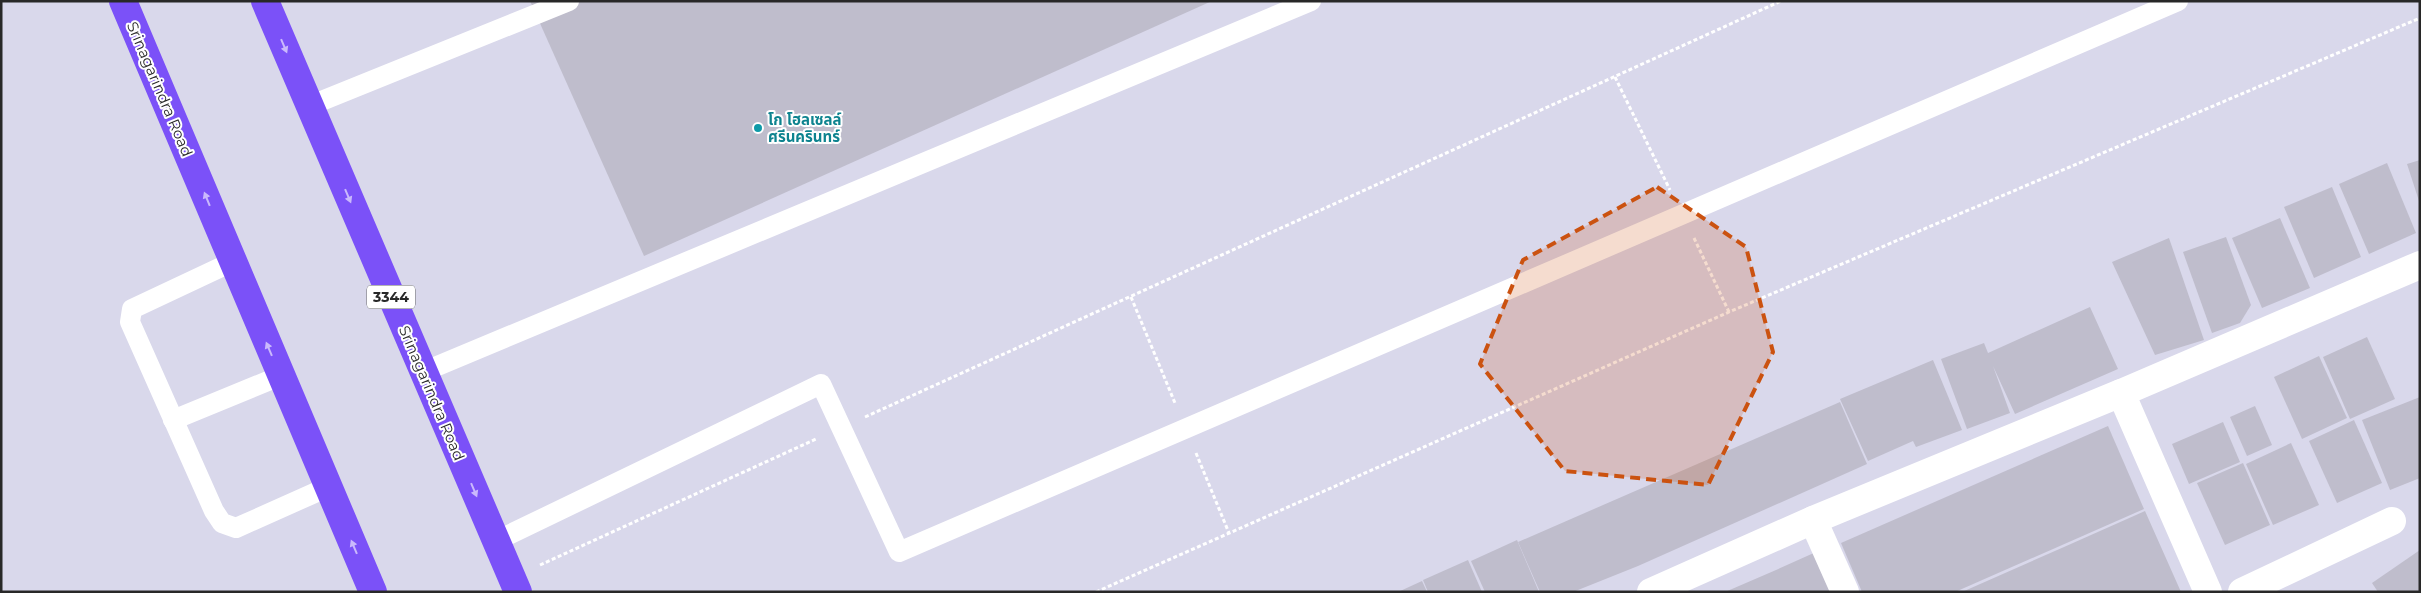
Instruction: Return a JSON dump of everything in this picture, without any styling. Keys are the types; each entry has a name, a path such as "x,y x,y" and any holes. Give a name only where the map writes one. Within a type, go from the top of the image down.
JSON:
{"main road":[{"name":"Srinagarindra Road","path":"123,1 280,376 373,592"},
{"name":"Srinagarindra Road","path":"265,1 515,584"}],"street":[{"path":"1651,592 1813,520 2121,393 2420,265"},
{"path":"2121,393 2208,592"},
{"path":"1813,520 1844,592"},
{"path":"2242,592 2392,521"}],"lane":[{"path":"309,106 569,1"},
{"path":"423,372 1311,1"},
{"path":"496,541 821,384 899,552 2178,1"},
{"path":"232,262 132,309 130,322 214,511 222,523 236,528 328,487"},
{"path":"173,420 280,376"}],"path":[{"path":"858,421 1781,1"},
{"path":"1096,592 1729,312 2420,18"},
{"path":"515,584 821,437"}],"highlighted area":[{"path":"1657,187 1746,247 1773,352 1708,485 1565,471 1480,364 1523,260"}],"building":[{"name":"โก โฮลเซลล์ ศรีนครินทร์","path":"530,1 1212,1 644,256"},
{"path":"2420,160 2420,201 2419,201 2407,164"},
{"path":"2387,163 2416,233 2369,254 2339,184"},
{"path":"2332,187 2361,257 2314,278 2284,207"},
{"path":"2280,218 2310,288 2262,308 2232,238"},
{"path":"2226,237 2251,305 2240,323 2212,333 2183,252"},
{"path":"2169,238 2204,340 2155,355 2112,262"},
{"path":"2090,307 2118,369 2015,414 1993,366 2010,413 1967,429 1941,359 1984,343 1988,353"},
{"path":"2367,337 2395,399 2350,419 2323,357"},
{"path":"2319,356 2347,418 2302,439 2274,377"},
{"path":"1933,360 1962,430 1916,447 1913,441 1868,461 1840,399"},
{"path":"2420,397 2420,478 2390,490 2362,420"},
{"path":"1840,402 1867,464 1638,566 1573,592 1540,592 1518,542"},
{"path":"2255,406 2272,445 2247,456 2230,417"},
{"path":"2354,420 2382,483 2337,503 2309,441"},
{"path":"2223,422 2240,462 2189,484 2172,444"},
{"path":"2108,426 2144,509 1955,592 1862,592 1841,543"},
{"path":"2291,443 2319,505 2273,525 2246,464"},
{"path":"2243,463 2270,525 2225,545 2197,483"},
{"path":"2145,511 2181,592 1962,592 2064,547"},
{"path":"1517,540 1539,592 1485,592 1471,561"},
{"path":"2420,550 2420,590 2417,592 2378,592 2372,583"},
{"path":"1816,552 1833,592 1725,592 1776,570"},
{"path":"1468,560 1482,592 1428,592 1423,580"},
{"path":"1422,581 1427,592 1398,592"}],"place":[{"name":"โก โฮลเซลล์ ศรีนครินทร์","path":"758,128"}]}
